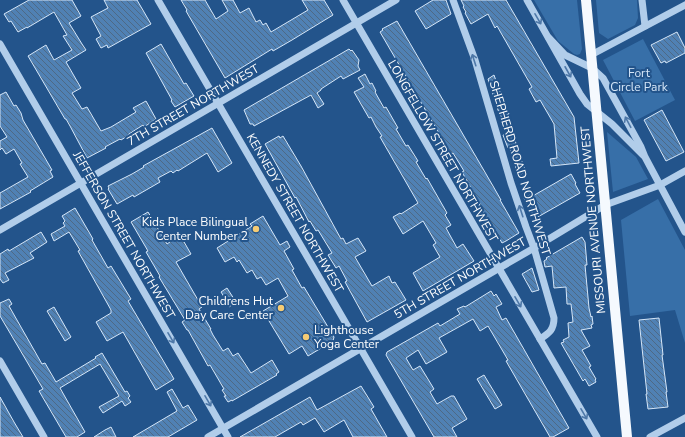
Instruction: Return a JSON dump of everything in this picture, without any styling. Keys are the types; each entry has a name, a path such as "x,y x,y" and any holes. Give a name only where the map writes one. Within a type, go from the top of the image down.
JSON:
{"main road":[{"name":"MISSOURI AVENUE NORTHWEST","path":"586,0 627,437"}],"street":[{"name":"KENNEDY STREET NORTHWEST","path":"158,0 412,437"},
{"name":"LONGFELLOW STREET NORTHWEST","path":"343,0 597,437"},
{"name":"7TH STREET NORTHWEST","path":"0,230 396,0"},
{"name":"SHEPHERD ROAD NORTHWEST","path":"453,0 475,60 511,183 534,248 554,318 552,329 540,339"},
{"path":"527,0 587,104 620,131 645,157"},
{"path":"642,0 645,26"},
{"path":"591,55 685,5"},
{"path":"549,38 565,55 592,68 603,78 685,232"},
{"name":"JEFFERSON STREET NORTHWEST","path":"0,44 228,437"},
{"name":"5TH STREET NORTHWEST","path":"208,437 605,206 660,185 685,171"},
{"path":"0,361 44,437"},
{"path":"650,437 685,418"}],"green space":[{"path":"534,0 577,0 582,49 580,54 574,54 558,41"},
{"name":"Fort Circle Park","path":"596,0 637,0 638,18 635,25 608,39 599,33"},
{"name":"Fort Circle Park","path":"643,39 675,100 635,121 603,60"},
{"path":"607,132 636,157 648,179 613,192"},
{"path":"658,199 685,250 685,343 675,310 630,316 621,220"}],"building":[{"path":"29,0 72,0 81,16 69,23 86,50 66,62 81,88 72,93 82,109 87,107 101,131 111,127 136,112 133,108 146,101 156,119 87,158 66,119 28,56 46,45 54,60 72,50 63,36 67,35 54,12 18,32 11,21 9,22 4,14"},
{"path":"104,0 137,0 151,24 108,48 107,45 101,48 96,39 101,36 91,17 108,8"},
{"path":"181,0 205,0 216,19 228,11 222,0 233,0 240,13 249,8 256,22 260,20 263,25 266,23 271,32 308,10 302,0 324,0 333,15 273,51 272,49 225,78"},
{"path":"433,0 446,0 451,14 426,29 415,11"},
{"path":"461,0 506,0 574,117 579,163 551,166 550,159 557,158 554,124 540,100 536,102 529,89 532,87 497,26 495,28 488,14 471,24 465,13 466,12"},
{"path":"397,21 519,233 502,243 479,205 480,204 462,172 464,171 453,153 451,154 380,32 383,30 382,29"},
{"path":"677,32 685,48 685,53 666,63 665,61 661,63 651,45"},
{"path":"161,44 184,84 186,83 194,96 175,107 146,53"},
{"path":"349,49 351,51 352,50 359,60 358,66 360,70 343,79 341,76 321,89 317,93 324,104 318,108 311,95 254,126 253,124 250,124 244,110"},
{"path":"365,74 370,84 372,83 384,108 386,107 398,128 396,129 406,146 408,145 418,161 416,162 447,213 445,215 451,225 446,228 457,248 463,244 474,261 423,291 413,273 440,257 433,245 436,243 423,221 403,234 393,217 400,213 401,214 418,203 380,137 382,136 371,117 369,118 354,92 364,87 358,78"},
{"path":"494,75 502,98 500,98 509,114 502,118 488,79"},
{"path":"6,92 14,106 16,105 21,113 23,120 52,170 50,171 53,177 30,191 31,192 0,209 0,193 28,177 20,164 22,163 14,149 6,154 2,148 0,150 0,141 7,137 0,126 0,95"},
{"path":"662,110 684,152 666,161 644,120"},
{"path":"212,128 232,163 218,172 207,153 178,171 177,170 173,173 171,171 158,178 160,182 134,197 133,195 117,204 108,189 108,186 132,174 144,167 143,166"},
{"path":"511,131 526,172 518,175 510,148 508,148 503,135"},
{"path":"279,136 280,138 283,136 341,239 343,238 346,244 358,238 366,251 355,257 372,286 389,276 392,283 395,282 406,300 367,322 345,282 347,281 339,266 336,268 328,255 332,253 318,230 316,231 310,221 309,222 265,144"},
{"path":"571,174 580,193 536,218 524,198 530,195 531,197"},
{"path":"75,208 108,268 111,266 131,299 128,301 174,379 156,390 123,332 107,341 96,322 111,313 111,310 69,232 54,241 51,234 65,226 63,223 65,221 62,216"},
{"path":"148,212 167,244 180,235 191,254 176,262 202,307 199,309 223,351 228,348 233,356 238,353 251,373 272,360 279,372 276,374 277,375 228,402 222,390 224,389 210,365 208,366 182,322 185,320 159,277 160,276 146,252 148,251 131,222"},
{"path":"263,216 280,245 287,241 290,247 284,251 294,269 292,270 334,337 333,341 308,356 302,346 289,354 263,311 288,296 278,278 266,285 261,277 257,279 252,270 247,273 239,260 237,262 234,257 225,262 217,248 252,226 250,224"},
{"path":"41,232 47,242 30,253 34,258 5,273 9,280 3,283 0,279 0,254 8,249 9,251"},
{"path":"582,237 585,242 587,265 585,265 589,308 593,324 591,325 592,328 581,330 590,346 582,350 596,379 596,382 589,386 585,379 583,381 561,343 569,337 568,323 573,322 571,304 567,304 566,287 554,288 552,266 545,267 544,261 547,259 546,258"},
{"path":"532,268 539,290 532,292 522,274"},
{"path":"227,288 236,302 229,307 221,292"},
{"path":"491,291 494,296 496,294 502,304 496,307 502,320 506,318 569,428 553,437 550,437 506,361 508,360 488,326 480,331 473,319 439,338 447,352 426,364 418,350 406,358 413,370 420,366 434,389 430,392 437,404 451,396 454,396 467,419 452,428 457,437 434,437 386,355 387,352 438,323 440,326 460,314 457,309 464,306 465,307"},
{"path":"9,299 12,304 9,306 42,364 45,363 56,382 102,353 125,392 127,391 130,396 128,398 131,402 125,406 122,401 103,413 99,407 119,396 100,364 60,388 85,432 77,437 66,437 39,391 43,389 0,316 0,303"},
{"path":"54,307 71,337 65,341 47,311"},
{"path":"659,318 668,407 648,409 639,320"},
{"path":"484,375 502,405 495,409 477,379"},
{"path":"361,386 374,407 371,409 387,437 353,437 344,420 324,432 315,418 303,425 301,422 275,437 240,437 310,397 317,410"},
{"path":"172,389 183,408 188,405 197,420 168,437 133,437 177,411 167,392"},
{"path":"0,397 14,422 23,437 0,437"},
{"path":"111,427 116,437 94,437 105,430"}],"place":[{"name":"Kids Place Bilingual Center Number 2","path":"256,229"},
{"name":"Childrens Hut Day Care Center","path":"281,308"},
{"name":"Lighthouse Yoga Center","path":"306,337"}]}
